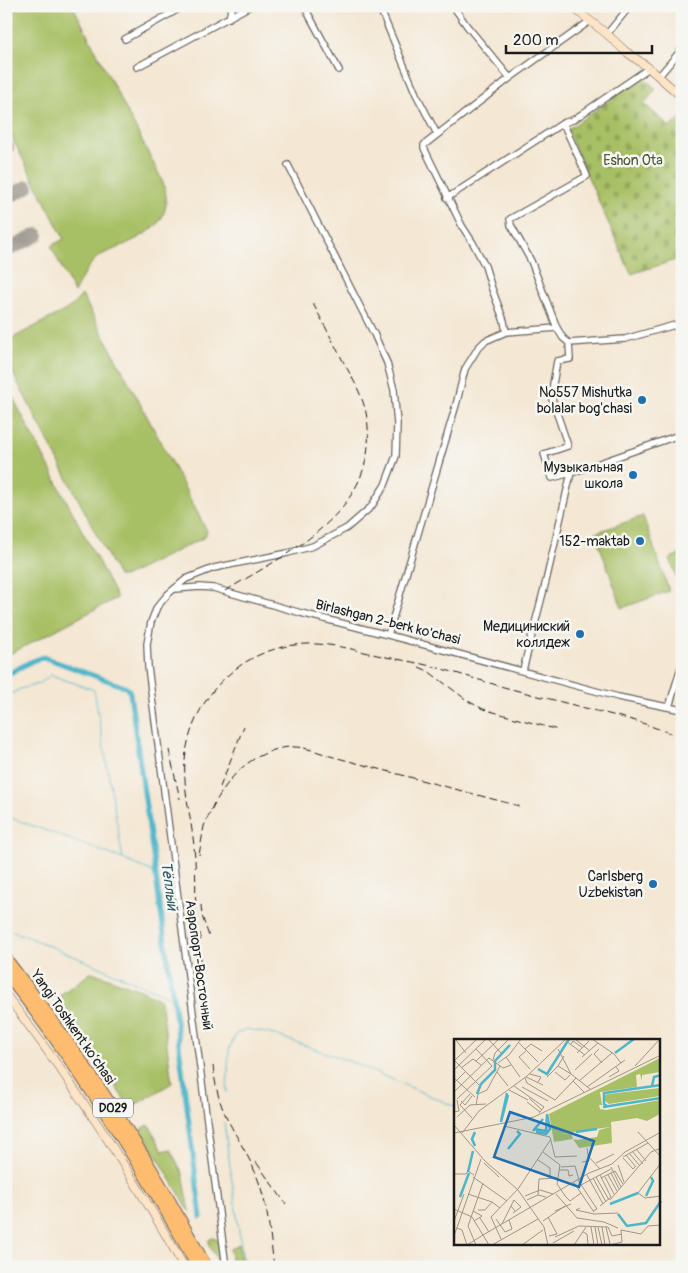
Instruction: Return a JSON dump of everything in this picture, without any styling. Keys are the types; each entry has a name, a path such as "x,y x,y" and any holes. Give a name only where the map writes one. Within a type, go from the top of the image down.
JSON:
{"highway":[{"name":"Yangi Toshkent ko‘chasi","path":"6,958 57,1026 108,1100 158,1180 207,1267"},
{"name":"Yangi Toshkent ko‘chasi","path":"6,974 44,1025 115,1128 151,1185 197,1267"}],"main road":[{"path":"571,6 607,34 625,51 659,76 682,97"},
{"path":"6,995 62,1071 108,1140 140,1190 184,1267"}],"street":[{"path":"124,39 184,6"},
{"path":"230,18 232,6"},
{"path":"137,68 250,6"},
{"path":"304,6 339,70"},
{"path":"379,6 416,94 437,134"},
{"path":"453,6 510,78"},
{"path":"607,34 630,6"},
{"path":"506,332 485,266 447,198 424,148 424,144 510,78 590,21"},
{"path":"659,76 682,49"},
{"path":"447,198 563,123 573,120 649,68"},
{"path":"563,123 587,176 510,219 531,261 557,328 563,338 569,343 625,339 679,324 682,340"},
{"name":"Аэропорт-Восточный","path":"226,1267 148,667 147,644 151,622 157,607 168,594 186,579 214,568 313,546 346,528 371,508 385,484 396,456 397,424 394,390 387,363 288,165"},
{"path":"388,634 465,369 478,348 485,341 506,332 557,328"},
{"path":"569,343 570,359 557,361 552,399 568,446 544,454 552,478 682,434"},
{"path":"523,670 571,473"},
{"name":"Birlashgan 2-berk ko'chasi","path":"174,589 213,588 618,697 682,710"},
{"path":"669,707 682,664"}],"green space":[{"path":"6,6 73,6 165,188 166,206 158,224 127,244 99,256 88,268 74,293 51,246 64,239 6,126"},
{"name":"Eshon Ota","path":"643,77 656,89 644,104 670,127 682,117 682,258 631,274 567,130"},
{"path":"82,295 207,531 205,537 124,577 118,576 6,360 7,341 64,311"},
{"path":"6,384 117,598 6,656"},
{"path":"643,516 669,591 622,608 595,533"},
{"path":"682,554 682,588 680,588 670,558"},
{"path":"92,972 143,991 161,1000 172,1083 130,1108 61,1002 63,1000 60,995"},
{"path":"149,1125 163,1151 170,1149 183,1174 190,1212 141,1129"},
{"path":"212,1238 216,1239 219,1243 220,1265 209,1245 209,1240"},
{"path":"239,1244 242,1267 232,1267 230,1249"}],"waterway":[{"name":"Тёплый","path":"6,675 43,657 129,690 173,998 201,1217"},
{"path":"6,694 39,684 51,675 94,690 123,859"},
{"path":"6,816 123,859 155,873"},
{"path":"8,929 173,998"},
{"path":"227,1092 229,1049 236,1034 247,1029 275,1035 349,1061 454,1106"},
{"path":"224,1123 244,1267"}],"taxiway":[{"path":"6,198 27,187"},
{"path":"6,251 37,235"}],"railway":[{"path":"225,591 293,550 315,534 335,515 351,495 362,472 368,446 368,424 365,407 311,300"},
{"path":"195,940 195,858 186,787 186,752 192,730 201,710 213,691 245,663 264,653 285,646 308,644 348,648 435,667 511,689 634,720 671,733"},
{"path":"419,667 428,671 468,701 483,709 558,730"},
{"path":"220,787 244,726"},
{"path":"211,810 229,781 244,766 252,760 274,750 292,747 300,747 519,806"},
{"path":"169,750 180,799"},
{"path":"199,855 204,826 214,803"},
{"path":"201,905 202,916 210,939"},
{"path":"200,933 202,990"},
{"path":"213,1066 217,1091 223,1108 252,1165 263,1195 274,1267"},
{"path":"256,1162 286,1204"}],"place":[{"name":"№557 Mishutka bolalar bog'chasi","path":"642,400"},
{"name":"Музыкальная школа","path":"633,475"},
{"name":"152-maktab","path":"640,541"},
{"name":"Медициниский коллдеж","path":"580,634"},
{"name":"Carlsberg Uzbekistan","path":"653,884"}]}
